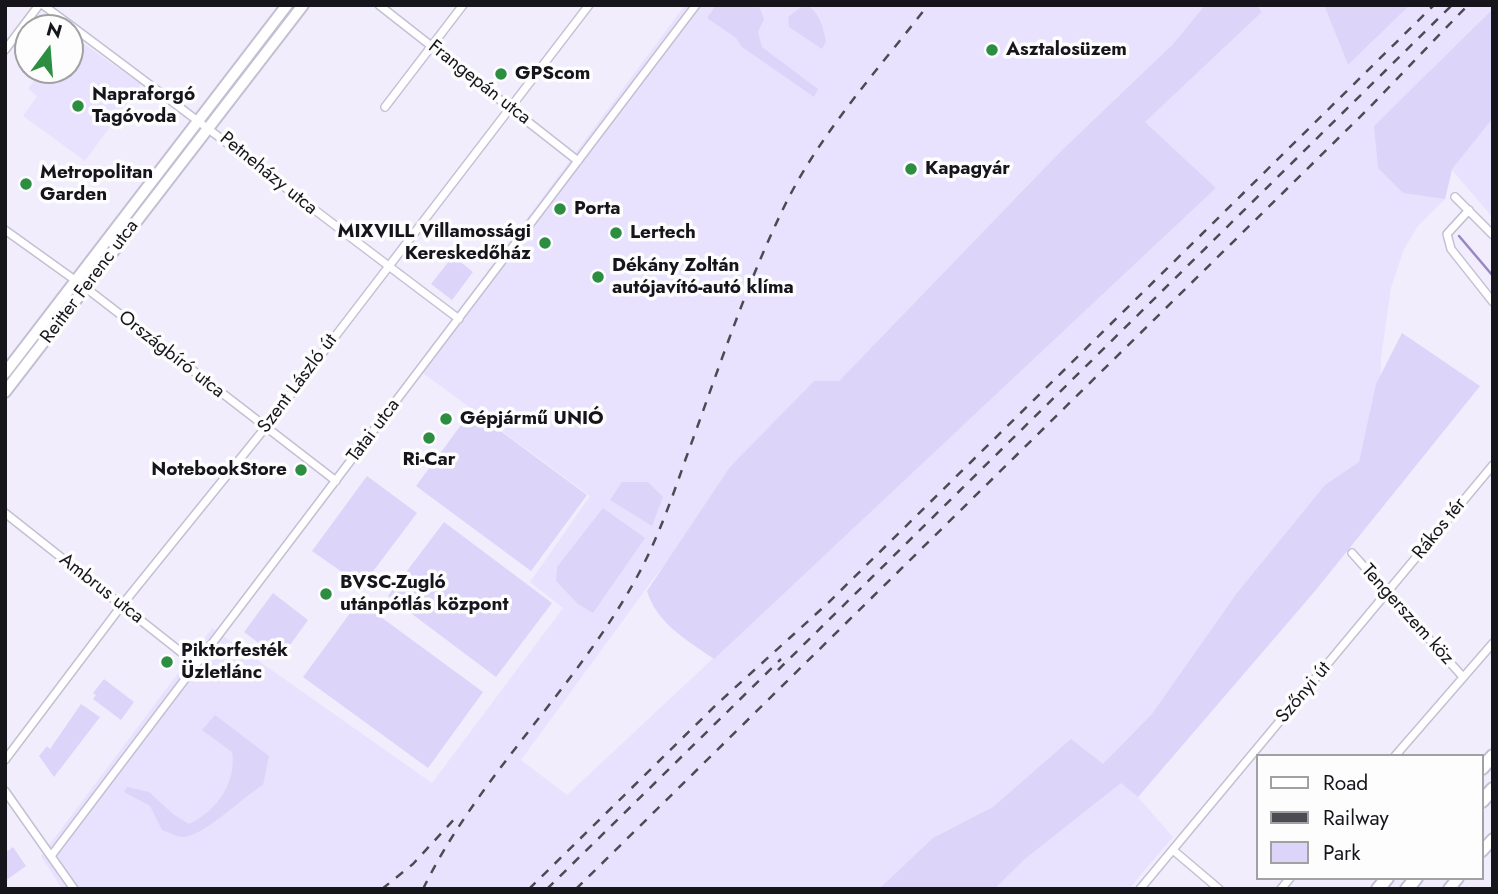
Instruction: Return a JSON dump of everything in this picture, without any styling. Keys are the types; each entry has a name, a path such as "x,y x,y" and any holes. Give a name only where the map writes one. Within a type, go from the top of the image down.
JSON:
{"street":[{"path":"5,50 41,5"},
{"name":"Petneházy utca","path":"41,5 209,127 459,319"},
{"name":"Reitter Ferenc utca","path":"5,392 199,120 287,5"},
{"name":"Reitter Ferenc utca","path":"5,373 209,127 303,5"},
{"name":"Frangepán utca","path":"379,5 578,161"},
{"path":"385,107 463,5"},
{"name":"Szent László út","path":"5,760 122,605 265,428 589,5"},
{"name":"Tatai utca","path":"51,856 696,5"},
{"path":"1455,197 1493,235"},
{"path":"1469,210 1447,234 1451,248 1493,302"},
{"name":"Országbíró utca","path":"5,230 81,284 335,481"},
{"name":"Rákos tér","path":"1387,594 1493,465"},
{"name":"Ambrus utca","path":"5,513 196,664"},
{"name":"Tengerszem köz","path":"1352,553 1463,677"},
{"name":"Szőnyi út","path":"1140,889 1387,594"},
{"path":"1397,754 1493,643"},
{"path":"5,790 74,889"},
{"path":"1173,850 1219,889"}],"shaded area":[{"path":"685,5 1205,5 1173,44 1059,153 839,381 814,381 654,578 521,760 567,795 1216,188 1144,122 1262,12 1257,5 1324,5 1348,65 1410,5 1493,5 1493,218 1452,170 1445,199 1418,226 1404,249 1391,288 1381,358 1380,444 1315,591 1138,797 1173,837 1129,889 62,889 41,856 212,628 432,783 563,608 530,582 590,496 416,368"},
{"name":"Napraforgó Tagóvoda","path":"84,44 141,84 85,161 23,116 37,96 28,89 31,84 84,84"}],"green space":[{"path":"716,5 759,6 764,19 758,32 762,47 818,89 814,97 742,47 736,38 707,18"},
{"path":"804,5 817,14 822,25 826,41 822,49 789,27 788,17"},
{"path":"1205,5 1257,5 1262,12 1145,122 1216,188 714,659 674,630 658,613 647,591 730,467 814,381 839,381 1059,153 1173,44"},
{"path":"1324,5 1410,5 1348,65"},
{"path":"1493,9 1493,118 1452,169 1445,199 1403,193 1378,168 1374,126"},
{"path":"453,256 473,272 452,300 431,284"},
{"path":"1402,333 1480,386 1315,591 1138,797 1121,783 1026,858 994,889 879,889 933,838 993,807 1071,739 1103,764 1152,714 1237,593 1325,485 1359,462 1376,384"},
{"path":"472,410 587,495 531,571 416,486"},
{"path":"367,476 417,513 362,586 312,551"},
{"path":"622,482 648,482 663,497 652,526 610,500"},
{"path":"603,508 645,538 593,613 578,604 556,581 557,567"},
{"path":"444,522 552,603 496,677 388,596"},
{"path":"273,593 308,620 280,659 244,632"},
{"path":"359,601 483,692 428,768 303,677"},
{"path":"104,679 134,702 121,720 93,699 96,695 93,693"},
{"path":"81,704 100,717 54,777 39,756 47,746 50,749"},
{"path":"215,715 269,756 263,785 192,835 183,837 162,830 150,806 124,792 127,787 149,792 173,814 189,824 208,811 228,785 233,763 232,752 202,730"},
{"path":"13,847 26,866 5,881 5,853"}],"waterway":[{"path":"1459,236 1493,276"}],"railway":[{"path":"423,889 471,808 587,655 638,575 664,518 744,299 784,207 832,128 928,5"},
{"path":"529,889 717,704 827,604 1434,5"},
{"path":"778,670 1452,5"},
{"path":"576,889 1368,109 1468,5"},
{"path":"547,889 781,659"},
{"path":"382,889 413,864 459,814"}],"place":[{"name":"Asztalosüzem","path":"992,50"},
{"name":"GPScom","path":"501,74"},
{"name":"Napraforgó Tagóvoda","path":"78,106"},
{"name":"Kapagyár","path":"911,169"},
{"name":"Metropolitan Garden","path":"26,184"},
{"name":"Porta","path":"560,209"},
{"name":"Lertech","path":"616,233"},
{"name":"MIXVILL Villamossági Kereskedőház","path":"545,243"},
{"name":"Dékány Zoltán autójavító-autó klíma","path":"598,277"},
{"name":"Gépjármű UNIÓ","path":"446,419"},
{"name":"Ri-Car","path":"429,438"},
{"name":"NotebookStore","path":"301,470"},
{"name":"BVSC-Zugló utánpótlás központ","path":"326,594"},
{"name":"Piktorfesték Üzletlánc","path":"167,662"}]}
